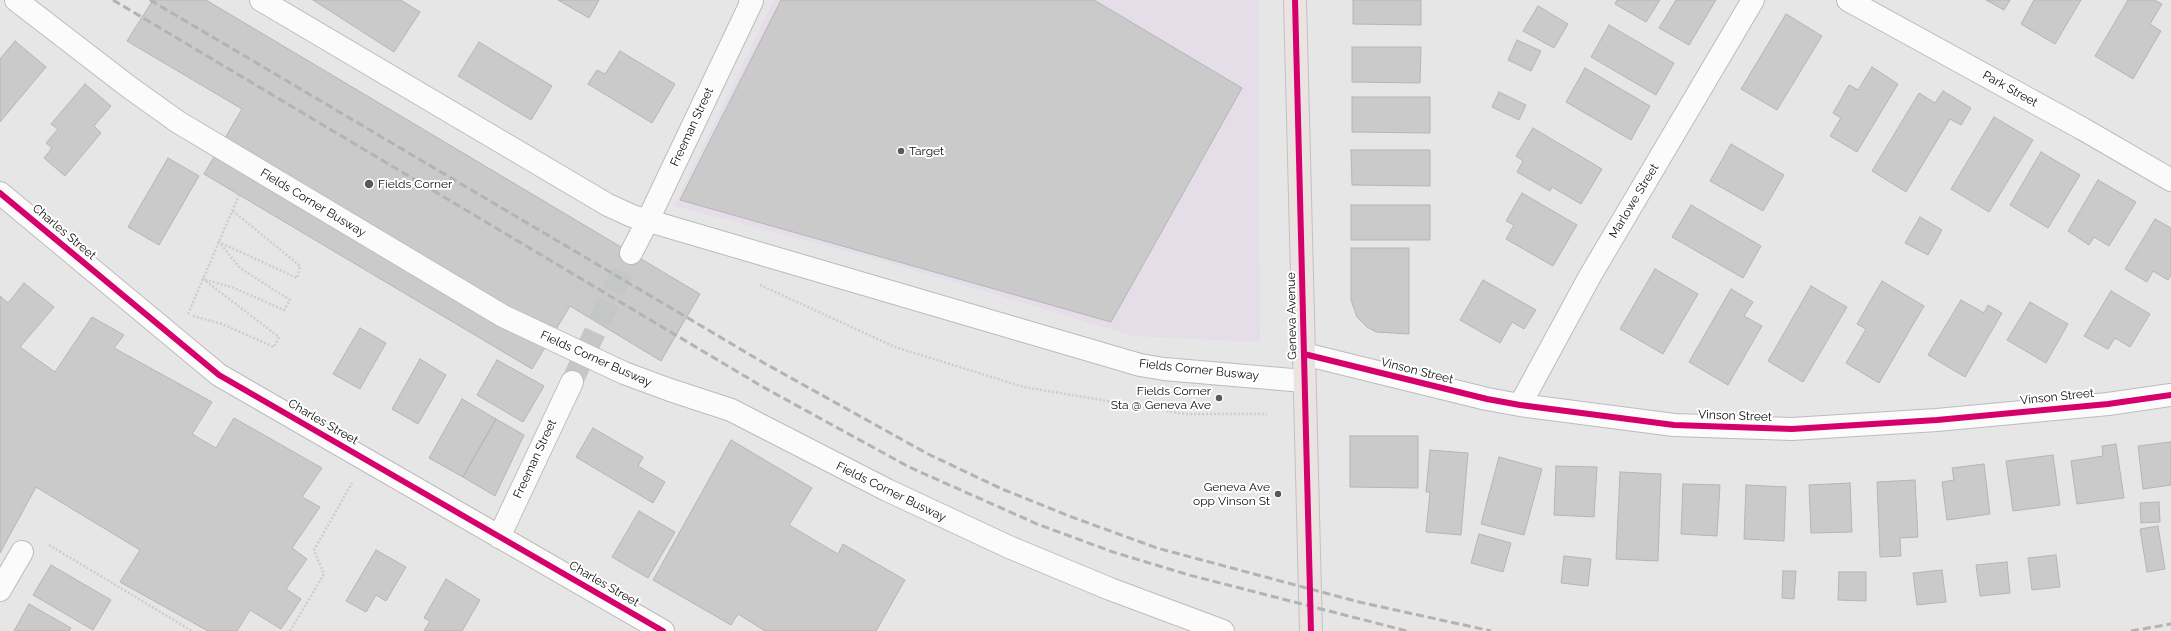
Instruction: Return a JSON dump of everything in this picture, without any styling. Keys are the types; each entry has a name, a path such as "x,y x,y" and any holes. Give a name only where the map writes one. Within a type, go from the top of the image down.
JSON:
{"main road":[{"name":"Geneva Avenue","path":"1295,0 1311,631"}],"street":[{"name":"Fields Corner Busway","path":"16,0 128,87 178,122 503,316 630,375 731,410 881,487 1009,547 1110,589 1223,631"},
{"name":"Fields Corner Busway","path":"262,0 608,204 647,222 1133,363 1164,369 1304,381"},
{"name":"Freeman Street","path":"631,252 647,222 751,0"},
{"name":"Marlowe Street","path":"1520,405 1590,276 1753,0"},
{"name":"Park Street","path":"1848,0 2026,97 2171,180"},
{"name":"Charles Street","path":"0,192 210,368 663,631"},
{"name":"Vinson Street","path":"1304,354 1460,393 1520,405 1674,425 1792,429 1937,420 2108,404 2171,395"},
{"name":"Freeman Street","path":"499,536 572,382"},
{"path":"0,590 22,552"}],"path":[{"path":"203,279 279,337 274,347 222,324 187,314 239,195"},
{"path":"219,242 297,278 300,266 233,211"},
{"path":"203,279 234,288 284,310 290,300 240,268 219,242"},
{"path":"754,282 895,347 1024,387 1185,414 1267,414"},
{"path":"290,631 324,574 314,550 365,459"},
{"path":"46,543 192,631"}],"shaded area":[{"path":"774,0 1258,0 1260,342 1133,336 877,259 674,206"}],"building":[{"name":"Fields Corner","path":"153,0 206,0 700,294 661,361 570,306 532,369 204,174 242,109 127,41"},
{"path":"313,0 401,0 420,12 394,52"},
{"path":"558,0 599,0 589,18"},
{"path":"781,0 1094,0 1242,88 1111,322 680,200"},
{"path":"1353,0 1421,0 1421,25 1353,24"},
{"path":"1617,0 1660,0 1646,22 1615,4"},
{"path":"1676,0 1716,0 1689,45 1659,28"},
{"path":"1986,0 2010,0 2004,10"},
{"path":"2034,0 2081,0 2055,44 2021,24"},
{"path":"2128,0 2154,0 2162,4 2150,24 2161,31 2133,79 2095,56"},
{"path":"1538,6 1568,24 1554,48 1523,31"},
{"path":"1786,14 1822,36 1777,110 1741,89"},
{"path":"1609,25 1674,63 1656,95 1591,57"},
{"path":"1517,40 1541,51 1531,71 1508,60"},
{"path":"15,41 46,67 0,122 0,59"},
{"path":"479,42 552,86 531,120 458,76"},
{"path":"1352,47 1421,47 1420,83 1352,82"},
{"path":"620,51 675,84 652,123 588,84 597,70 605,74"},
{"path":"1872,67 1898,84 1857,152 1830,136 1841,118 1833,113 1849,85 1858,90"},
{"path":"1585,68 1650,106 1631,140 1566,102"},
{"path":"85,84 111,106 94,126 101,133 65,176 44,158 52,148 46,143 58,129 51,124"},
{"path":"1943,91 1971,108 1961,125 1950,119 1906,192 1872,171 1919,93 1935,103"},
{"path":"1499,92 1526,105 1519,120 1492,107"},
{"path":"1352,97 1430,97 1430,133 1352,132"},
{"path":"1994,117 2033,140 1989,212 1951,189"},
{"path":"1533,128 1602,169 1581,204 1552,187 1550,191 1517,172 1523,161 1516,156"},
{"path":"1731,144 1784,175 1763,211 1710,181"},
{"path":"1351,150 1430,150 1430,186 1352,185"},
{"path":"2041,152 2080,175 2048,228 2010,205"},
{"path":"168,158 199,176 159,245 128,227"},
{"path":"2098,180 2136,202 2109,246 2094,237 2089,245 2068,231"},
{"path":"1522,193 1577,225 1553,266 1506,239 1514,225 1506,221"},
{"path":"1351,205 1430,205 1430,240 1351,240"},
{"path":"1691,205 1761,246 1743,278 1672,237"},
{"path":"1920,217 1942,230 1928,255 1905,243"},
{"path":"2155,219 2171,228 2171,275 2168,280 2153,271 2147,282 2125,269"},
{"path":"1351,248 1409,248 1409,334 1376,332 1367,327 1357,317 1351,300"},
{"path":"1655,269 1698,294 1663,354 1620,329"},
{"path":"1483,280 1536,310 1524,329 1512,322 1500,343 1460,320"},
{"path":"1882,281 1924,306 1879,383 1846,363 1866,329 1857,324"},
{"path":"24,283 54,307 20,347 55,372 92,317 124,335 114,348 212,402 192,434 216,448 234,418 322,468 302,497 320,507 292,548 307,559 286,589 301,599 281,629 250,610 237,631 208,631 120,582 140,550 36,487 0,553 0,296 8,303"},
{"path":"1811,286 1847,307 1803,382 1768,361"},
{"path":"1731,289 1753,302 1744,316 1762,326 1728,385 1689,362"},
{"path":"2111,291 2150,314 2130,347 2115,338 2108,349 2084,336"},
{"path":"1961,300 1984,313 1988,305 2002,313 1965,377 1928,355"},
{"path":"2030,302 2068,324 2046,363 2007,340"},
{"path":"360,328 386,343 360,389 333,374"},
{"path":"420,359 446,375 418,424 392,409"},
{"path":"497,360 544,386 523,422 477,395"},
{"path":"462,399 496,419 463,477 429,458"},
{"path":"496,419 524,435 495,496 463,477"},
{"path":"593,428 643,457 638,466 665,482 653,503 576,457"},
{"path":"1350,436 1418,436 1418,488 1350,487"},
{"path":"731,440 812,488 789,525 838,554 843,544 905,580 876,631 765,631 738,614 731,625 653,580"},
{"path":"2171,442 2171,485 2143,489 2138,446"},
{"path":"2116,444 2124,498 2077,504 2071,461 2103,456 2102,446"},
{"path":"1430,450 1468,453 1461,535 1426,532 1430,492 1426,492"},
{"path":"2053,455 2060,505 2013,511 2006,461"},
{"path":"1499,457 1542,469 1524,535 1481,524"},
{"path":"1984,464 1990,514 1947,520 1942,482 1954,480 1952,468"},
{"path":"1556,466 1597,467 1594,517 1554,515"},
{"path":"1620,472 1661,474 1658,561 1616,559"},
{"path":"1915,480 1918,537 1900,538 1901,556 1880,557 1877,482"},
{"path":"1850,483 1852,532 1811,533 1809,485"},
{"path":"1683,484 1720,485 1717,536 1681,534"},
{"path":"1746,485 1786,487 1784,541 1744,539"},
{"path":"2159,502 2160,522 2141,523 2140,503"},
{"path":"639,511 675,532 648,578 612,557"},
{"path":"2158,526 2165,569 2147,572 2140,529"},
{"path":"1479,534 1511,543 1503,572 1471,563"},
{"path":"376,550 406,567 386,601 376,595 366,612 346,601"},
{"path":"2056,555 2060,587 2032,590 2028,558"},
{"path":"1564,556 1591,559 1588,586 1561,583"},
{"path":"2007,562 2010,593 1980,596 1976,565"},
{"path":"51,565 111,600 93,630 33,595"},
{"path":"1942,570 1946,602 1917,605 1913,573"},
{"path":"1783,571 1796,571 1794,599 1782,598"},
{"path":"1839,572 1866,572 1866,601 1838,600"},
{"path":"446,579 480,600 462,631 424,631 430,621 424,618"},
{"path":"29,604 71,628 69,631 14,631"}],"tunnel":[{"path":"572,382 631,253"}],"railway":[{"path":"113,0 763,387 909,467 1037,524 1113,552 1189,575 1407,631"},
{"path":"150,0 764,363 928,454 1002,489 1069,516 1157,548 1359,602 1491,631"},
{"path":"2131,631 2171,624"}],"cycle path":[{"path":"1295,0 1311,631"},
{"path":"0,193 219,375 663,631"},
{"path":"1304,354 1487,399 1520,405 1674,425 1792,429 1937,420 2108,404 2171,395"}],"place":[{"name":"Target","path":"901,151"},
{"name":"Fields Corner","path":"369,184"},
{"name":"Fields Corner Sta @ Geneva Ave","path":"1219,398"},
{"name":"Geneva Ave opp Vinson St","path":"1278,494"}]}
